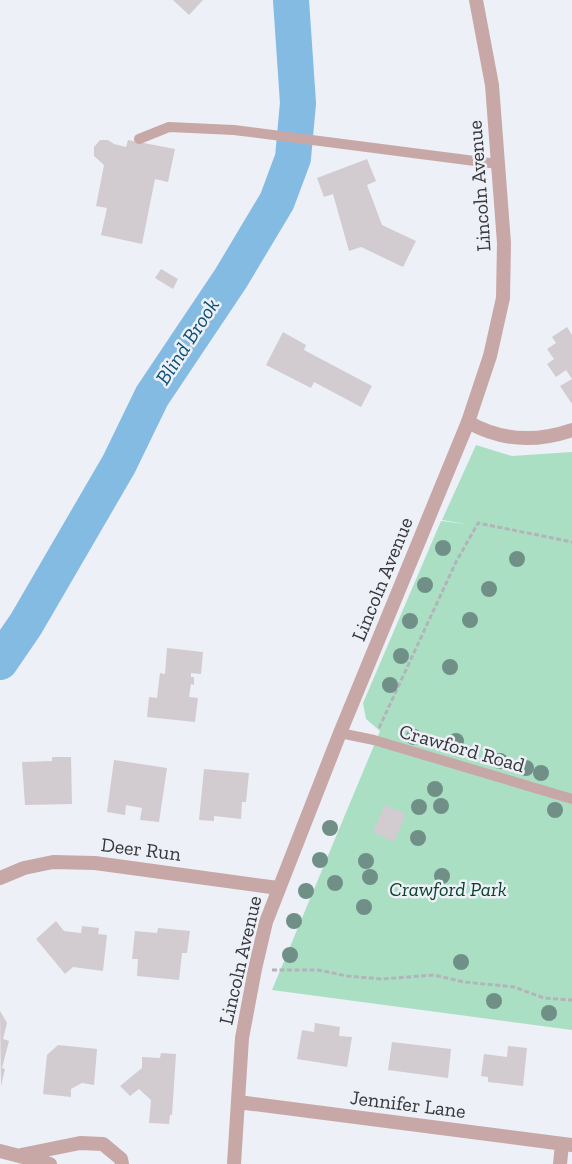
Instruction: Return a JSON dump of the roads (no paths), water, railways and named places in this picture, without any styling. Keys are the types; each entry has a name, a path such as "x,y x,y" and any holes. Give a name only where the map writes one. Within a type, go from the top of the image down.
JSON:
{"street":[{"name":"Lincoln Avenue","path":"234,1164 242,1038 250,989 266,922 340,734 468,422 490,356 503,298 504,243 492,85 476,0"},
{"path":"468,422 484,431 517,438 551,437 572,430"},
{"name":"Deer Run","path":"0,878 24,868 53,862 95,863 278,888"},
{"name":"Jennifer Lane","path":"238,1102 567,1145"},
{"path":"21,1155 80,1143 103,1144 122,1159 122,1164"},
{"path":"560,1164 567,1145"},
{"path":"0,1151 50,1164"}],"lane":[{"path":"138,139 169,127 234,130 498,164"},
{"name":"Crawford Road","path":"340,734 374,740 572,798"}],"waterway":[{"name":"Blind Brook","path":"0,662 26,624 119,464 152,396 231,278 277,201 293,158 298,103 291,0"}],"park label":[{"name":"Crawford Park","path":"448,889"}]}
